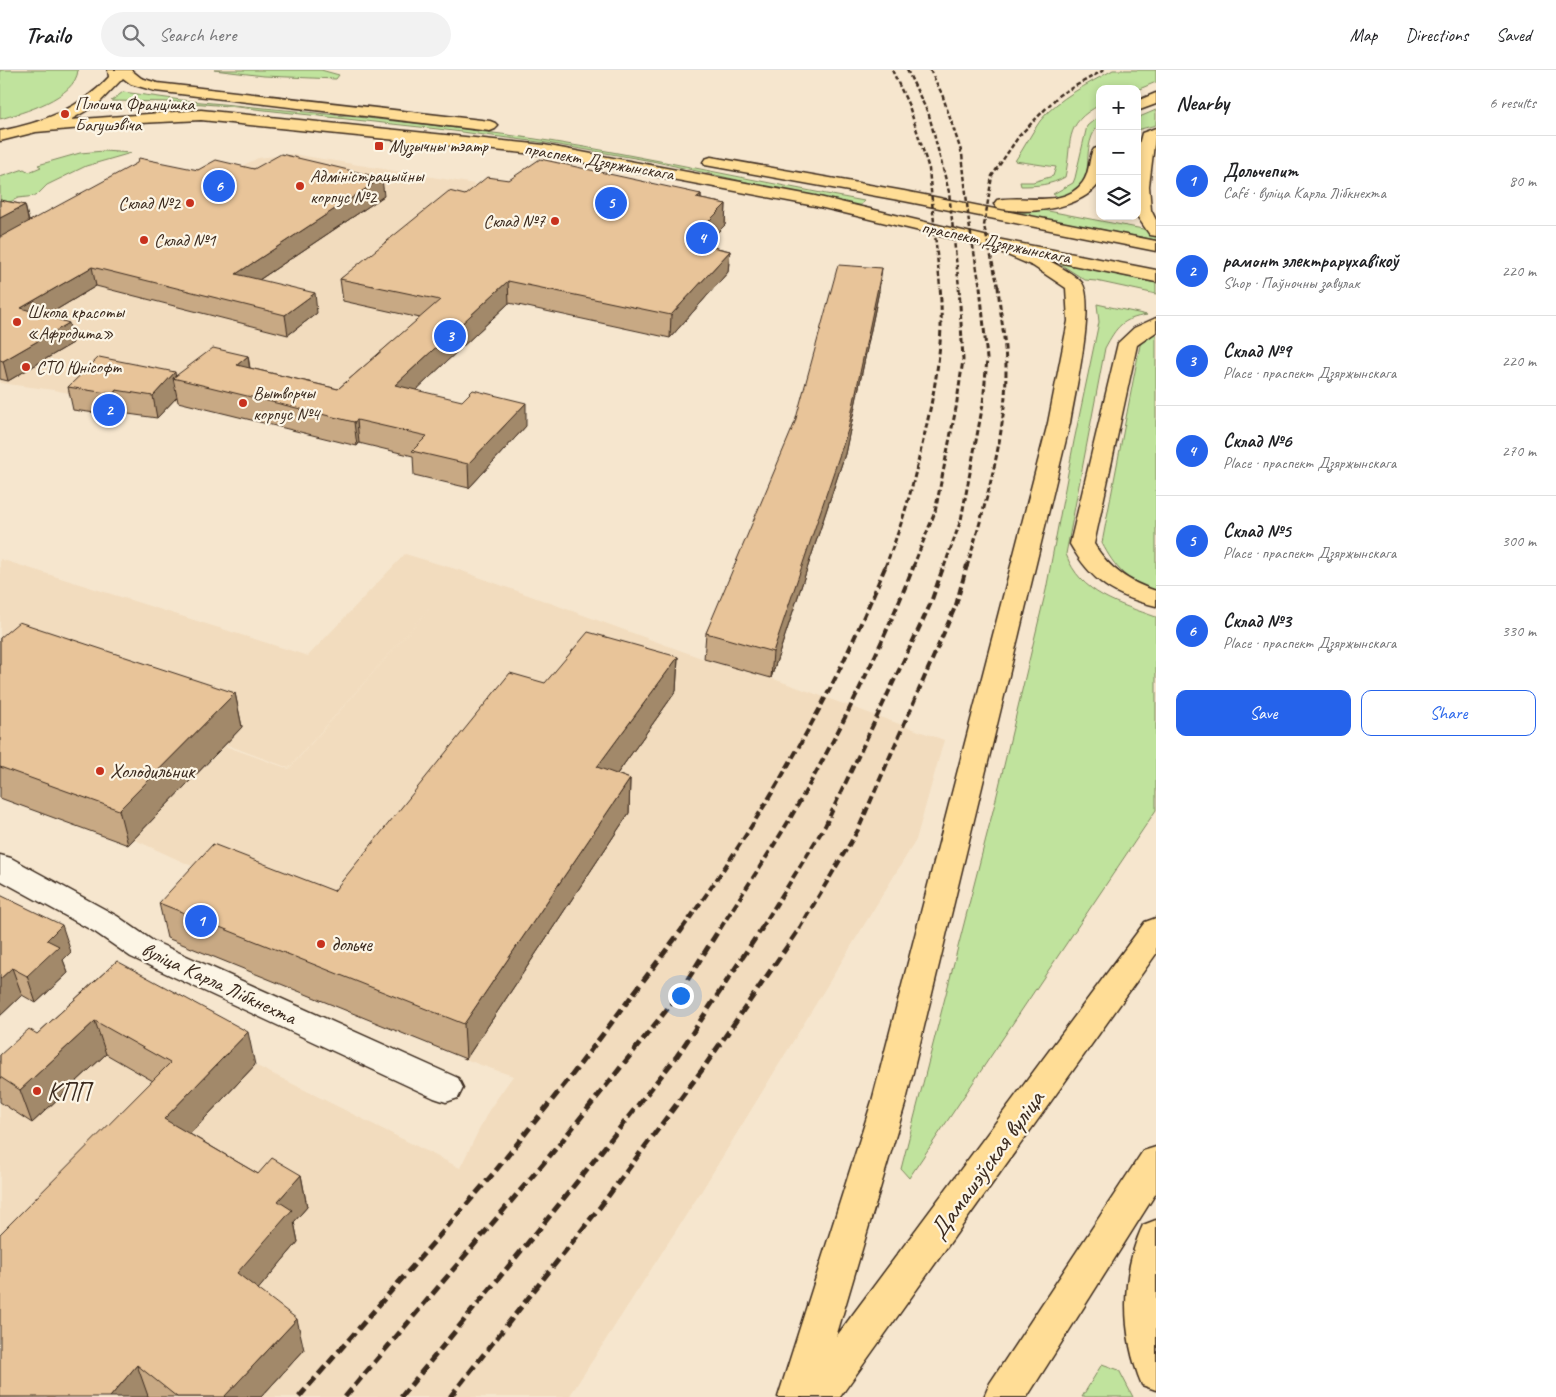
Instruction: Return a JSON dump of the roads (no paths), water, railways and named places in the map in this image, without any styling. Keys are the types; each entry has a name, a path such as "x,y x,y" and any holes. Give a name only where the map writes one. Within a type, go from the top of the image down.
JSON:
{"main road":[{"path":"0,136 34,128 70,114 101,95 116,78 115,70"},
{"name":"праспект Дзяржынскага","path":"122,70 136,81 155,87 506,128"},
{"path":"1141,105 1156,98"},
{"name":"праспект Дзяржынскага","path":"34,128 140,118 201,115 544,150 796,198 996,244 1156,276"},
{"path":"1156,133 1148,136 1140,192 1142,209 1146,219 1156,231"},
{"name":"праспект Дзяржынскага","path":"698,160 904,196 1156,246"},
{"path":"904,196 1011,204 1057,202 1079,194 1090,185 1096,165"},
{"path":"798,1397 889,1101 1059,422 1078,320 1076,287 1074,285 1039,262 996,244"},
{"path":"1156,324 1141,332 1128,343 1082,544 1092,563 1113,582 1134,592 1156,599"},
{"name":"Дамашэўская вуліца","path":"816,1397 1156,930"},
{"path":"1004,1397 1156,1162"},
{"path":"1156,1237 1148,1265 1145,1322 1149,1352 1156,1371"}],"street":[{"name":"вуліца Карла Лібкнехта","path":"0,866 106,924 142,949 446,1088"}],"railway":[{"path":"892,70 909,106 929,169 940,287"},
{"path":"907,70 929,115 949,192 959,287"},
{"path":"930,70 942,94 962,154 969,223 980,287"},
{"path":"998,287 984,226 992,176 1019,136 1059,95 1104,70"},
{"path":"885,567 910,494 930,409 940,348 940,286"},
{"path":"913,567 935,512 956,408 963,360 959,286"},
{"path":"944,567 961,520 983,404 987,359 980,286"},
{"path":"967,567 994,469 1003,419 1006,359 998,286"},
{"path":"682,929 752,825 785,771 844,661 886,565"},
{"path":"720,929 784,828 834,739 863,682 914,565"},
{"path":"761,929 825,826 930,605 944,565"},
{"path":"799,929 858,830 956,605 967,565"},
{"path":"299,1397 493,1174 572,1075 683,928"},
{"path":"345,1397 558,1146 676,998 720,928"},
{"path":"401,1397 545,1222 677,1056 762,928"},
{"path":"450,1397 600,1207 702,1070 800,928"}],"place":[{"name":"Плошча Францішка Багушэвіча","path":"65,114"},
{"name":"Музычны тэатр","path":"379,146"},
{"name":"Склад №3","path":"219,186"},
{"name":"Адміністрацыйны корпус №2","path":"300,186"},
{"name":"Склад №2","path":"190,203"},
{"name":"Склад №5","path":"611,203"},
{"name":"Склад №7","path":"555,221"},
{"name":"Склад №6","path":"702,238"},
{"name":"Склад №1","path":"144,240"},
{"name":"Школа красоты «Афродита»","path":"17,322"},
{"name":"Склад №9","path":"450,336"},
{"name":"СТО Юнісофт","path":"26,367"},
{"name":"Вытворчы корпус №4","path":"243,403"},
{"name":"рамонт электрарухавікоў","path":"109,410"},
{"name":"Холодильник","path":"100,771"},
{"name":"Дольчепит","path":"201,921"},
{"name":"дольче","path":"321,944"},
{"name":"КПП","path":"37,1091"}]}
